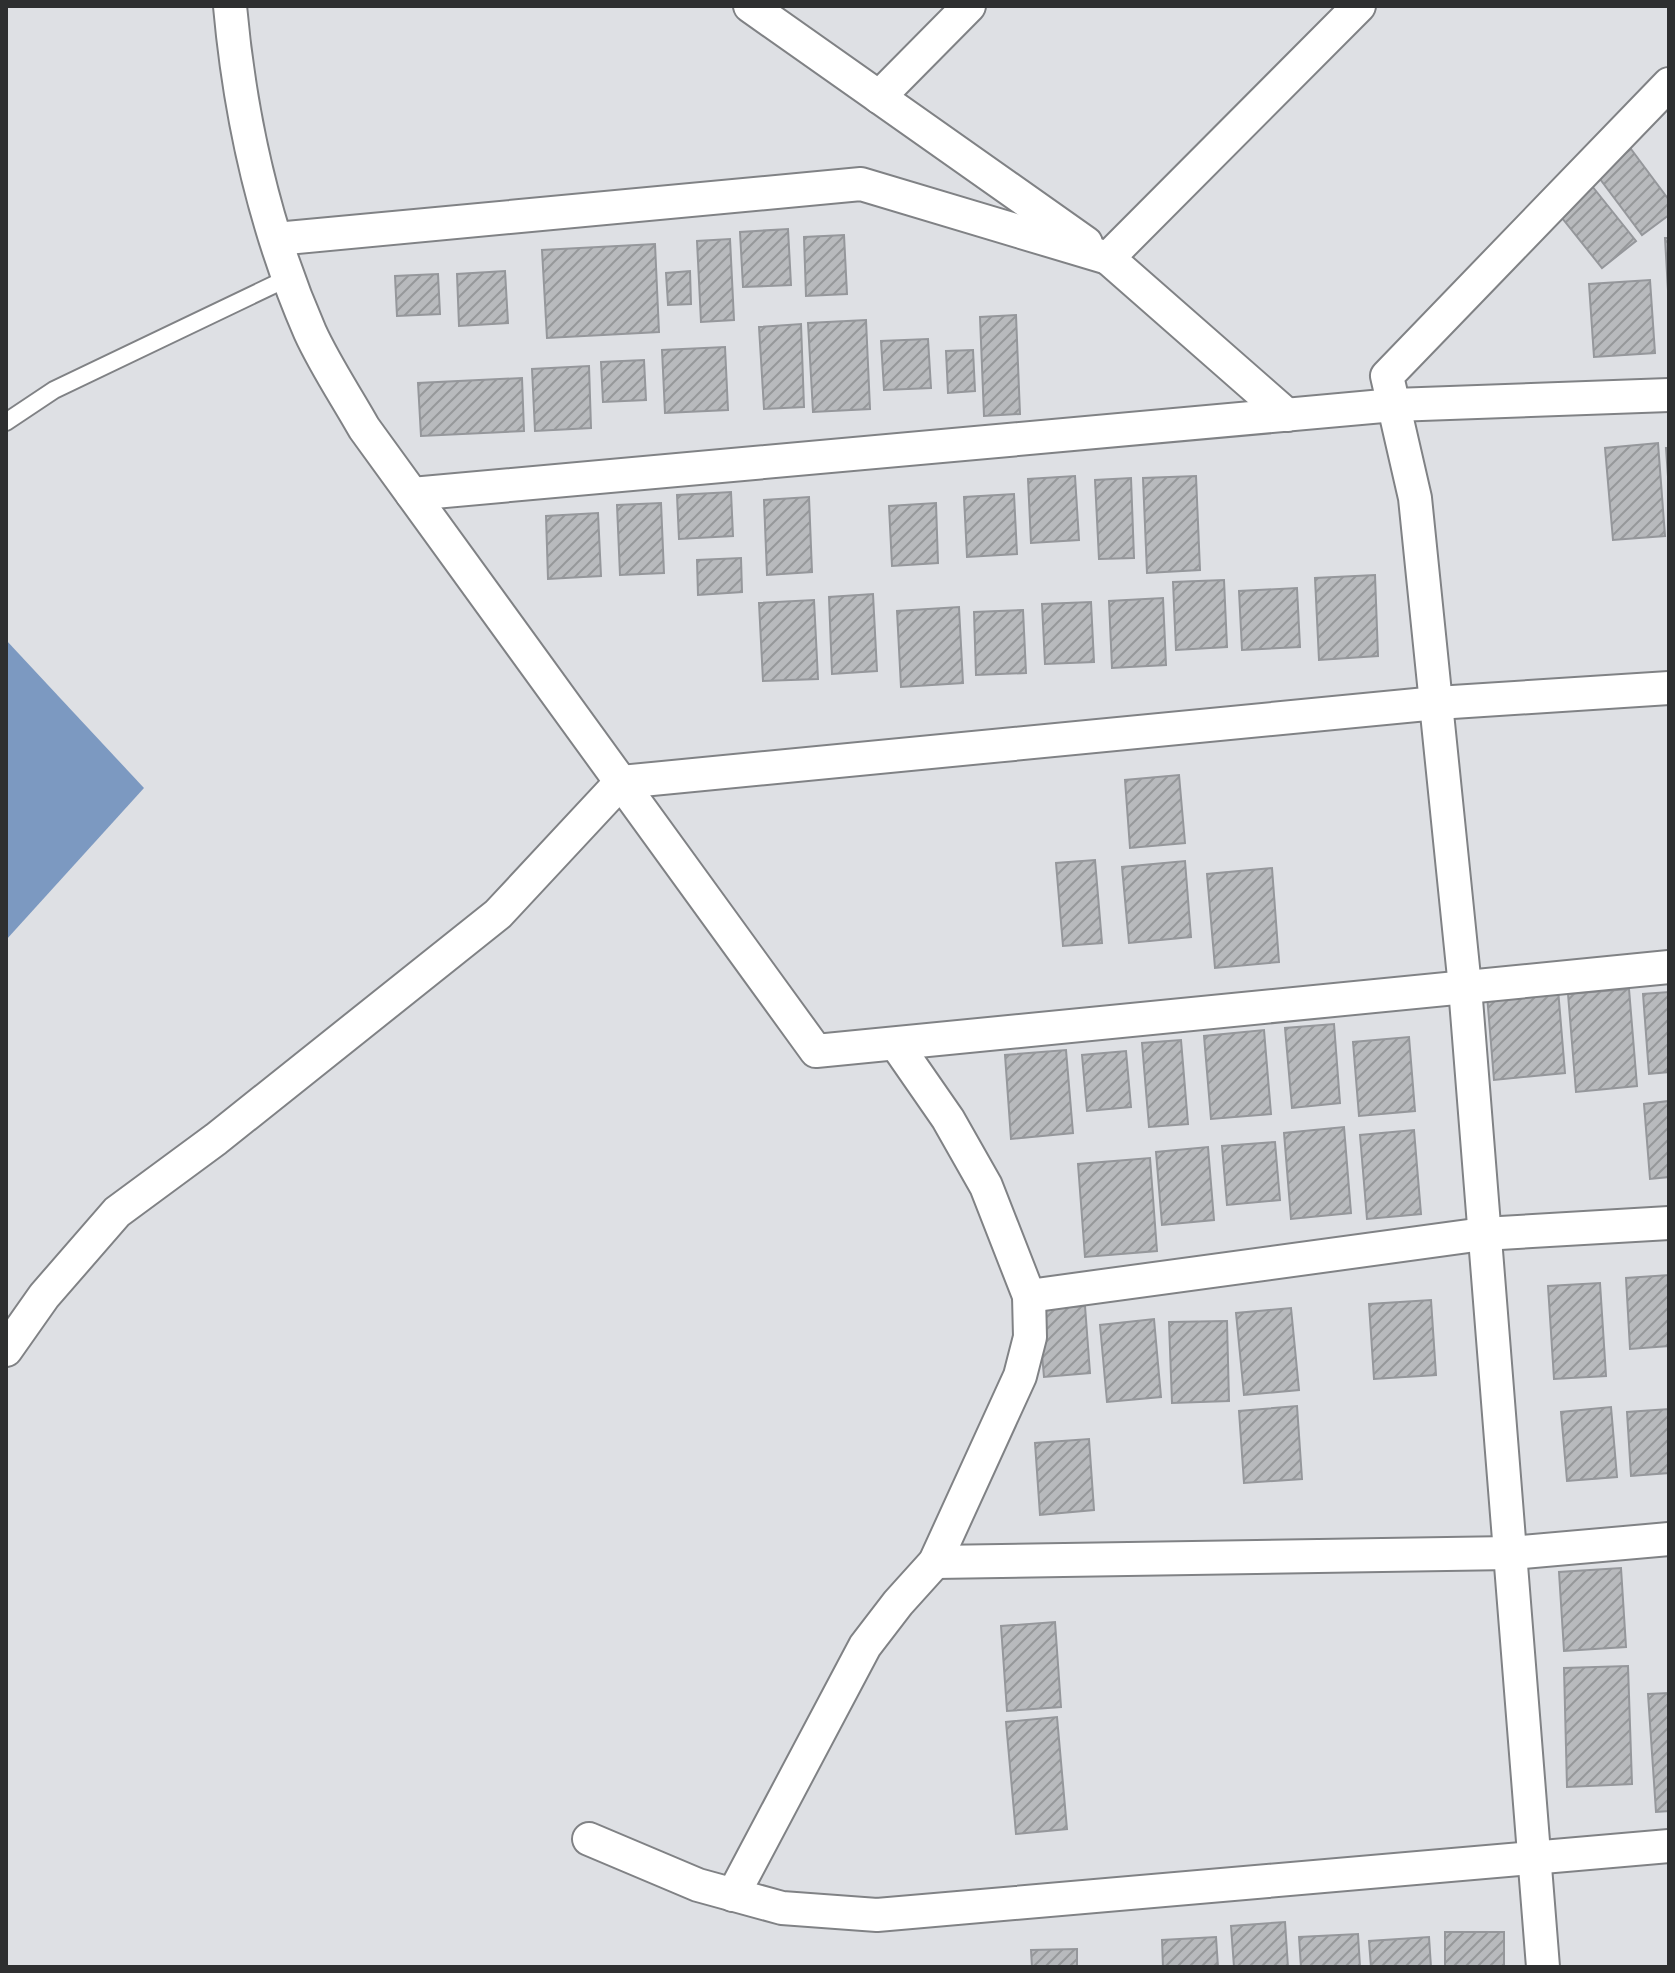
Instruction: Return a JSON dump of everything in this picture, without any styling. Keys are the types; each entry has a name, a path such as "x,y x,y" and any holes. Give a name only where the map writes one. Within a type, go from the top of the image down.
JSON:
{"street":[{"path":"230,6 253,157 276,239 311,333 356,415 816,1051 1669,967"},
{"path":"750,6 1108,258 1287,415"},
{"path":"879,97 969,6"},
{"path":"1108,258 1359,6"},
{"path":"1543,1967 1465,987 1415,498 1387,376 1669,84"},
{"path":"276,239 861,184 1108,258"},
{"path":"412,494 1394,405 1669,395"},
{"path":"6,1350 44,1296 117,1212 216,1139 498,914 621,782 1437,703 1669,688"},
{"path":"733,1895 865,1646 935,1562 1020,1376 1030,1337 1029,1296 986,1186 948,1119 896,1044"},
{"path":"1029,1296 1483,1234 1669,1223"},
{"path":"935,1562 1511,1553 1669,1539"},
{"path":"589,1839 698,1885 782,1908 877,1915 1669,1846"}],"lane":[{"path":"6,422 54,390 290,277"}],"water":[{"path":"6,640 144,788 6,940"}],"building":[{"path":"1631,149 1669,200 1669,215 1642,235 1597,175"},
{"path":"1588,181 1636,241 1602,268 1554,208"},
{"path":"788,229 791,285 743,287 740,232"},
{"path":"844,235 847,294 806,296 804,237"},
{"path":"1665,238 1669,238 1669,308"},
{"path":"730,239 734,320 701,322 697,241"},
{"path":"655,244 659,332 547,338 542,250"},
{"path":"505,271 508,323 459,326 457,274"},
{"path":"690,271 691,304 668,305 666,273"},
{"path":"438,274 440,314 397,316 395,276"},
{"path":"1650,280 1655,353 1594,357 1589,284"},
{"path":"1016,315 1020,414 984,416 980,317"},
{"path":"866,320 870,409 813,412 808,323"},
{"path":"801,324 804,407 764,409 759,327"},
{"path":"928,339 931,388 884,390 881,341"},
{"path":"725,347 728,410 665,413 662,350"},
{"path":"973,350 975,391 948,393 946,351"},
{"path":"644,360 646,400 603,402 601,362"},
{"path":"589,366 591,428 535,431 532,369"},
{"path":"522,378 524,431 421,436 418,383"},
{"path":"1658,443 1665,536 1613,540 1605,448"},
{"path":"1666,448 1669,448 1669,491"},
{"path":"1075,476 1079,540 1031,543 1028,479"},
{"path":"1196,476 1200,570 1147,573 1143,478"},
{"path":"1131,478 1134,558 1099,559 1095,480"},
{"path":"731,492 733,536 679,539 677,495"},
{"path":"1014,494 1017,554 967,557 964,497"},
{"path":"809,497 812,572 767,575 764,500"},
{"path":"661,503 664,573 620,575 617,505"},
{"path":"936,503 938,563 892,566 889,506"},
{"path":"598,513 601,576 548,579 546,516"},
{"path":"741,558 742,592 698,595 697,560"},
{"path":"1375,575 1378,656 1319,660 1315,578"},
{"path":"1224,580 1227,647 1176,650 1173,582"},
{"path":"1297,588 1300,647 1242,650 1239,591"},
{"path":"873,594 877,671 832,674 829,597"},
{"path":"1163,598 1166,665 1112,668 1109,601"},
{"path":"814,600 818,679 763,681 759,603"},
{"path":"1091,602 1094,662 1045,664 1042,604"},
{"path":"959,607 963,683 901,687 897,611"},
{"path":"1023,610 1026,673 976,675 974,612"},
{"path":"1179,775 1185,843 1130,848 1125,780"},
{"path":"1095,860 1102,943 1063,946 1056,863"},
{"path":"1185,861 1191,937 1129,943 1122,867"},
{"path":"1272,868 1279,962 1215,968 1207,874"},
{"path":"1558,989 1565,1073 1494,1080 1487,995"},
{"path":"1629,989 1637,1086 1576,1092 1568,994"},
{"path":"1669,992 1669,1072 1649,1074 1643,994"},
{"path":"1334,1024 1340,1103 1292,1108 1285,1028"},
{"path":"1264,1030 1271,1114 1211,1119 1204,1036"},
{"path":"1409,1037 1415,1111 1359,1116 1353,1042"},
{"path":"1181,1040 1188,1124 1149,1127 1142,1043"},
{"path":"1066,1050 1073,1133 1011,1139 1005,1055"},
{"path":"1126,1051 1131,1107 1087,1111 1082,1055"},
{"path":"1669,1101 1669,1177 1650,1179 1644,1104"},
{"path":"1344,1127 1351,1213 1291,1219 1284,1133"},
{"path":"1414,1130 1421,1214 1367,1219 1360,1135"},
{"path":"1275,1142 1280,1200 1227,1205 1222,1146"},
{"path":"1208,1147 1214,1220 1162,1225 1156,1152"},
{"path":"1150,1158 1157,1251 1085,1257 1078,1164"},
{"path":"1669,1275 1669,1346 1630,1349 1626,1278"},
{"path":"1600,1283 1606,1376 1554,1379 1548,1286"},
{"path":"1431,1300 1436,1375 1374,1379 1369,1304"},
{"path":"1085,1306 1090,1373 1044,1377 1038,1309"},
{"path":"1291,1308 1299,1390 1244,1395 1236,1313"},
{"path":"1154,1319 1161,1397 1107,1402 1100,1325"},
{"path":"1227,1321 1229,1401 1172,1403 1169,1322"},
{"path":"1297,1406 1302,1479 1244,1483 1239,1411"},
{"path":"1611,1407 1617,1477 1567,1481 1561,1412"},
{"path":"1669,1409 1669,1473 1631,1476 1627,1412"},
{"path":"1089,1439 1094,1510 1040,1515 1035,1443"},
{"path":"1621,1568 1626,1647 1564,1651 1559,1572"},
{"path":"1055,1622 1061,1707 1007,1711 1001,1626"},
{"path":"1628,1666 1632,1784 1567,1787 1564,1668"},
{"path":"1669,1693 1669,1811 1656,1812 1648,1694"},
{"path":"1057,1717 1067,1829 1016,1834 1006,1722"},
{"path":"1285,1922 1288,1967 1234,1967 1231,1926"},
{"path":"1445,1932 1504,1932 1504,1967 1445,1967"},
{"path":"1358,1934 1360,1967 1301,1967 1299,1937"},
{"path":"1216,1937 1218,1967 1163,1967 1162,1940"},
{"path":"1429,1937 1431,1967 1371,1967 1369,1941"},
{"path":"1077,1949 1077,1967 1032,1967 1031,1950"}]}
